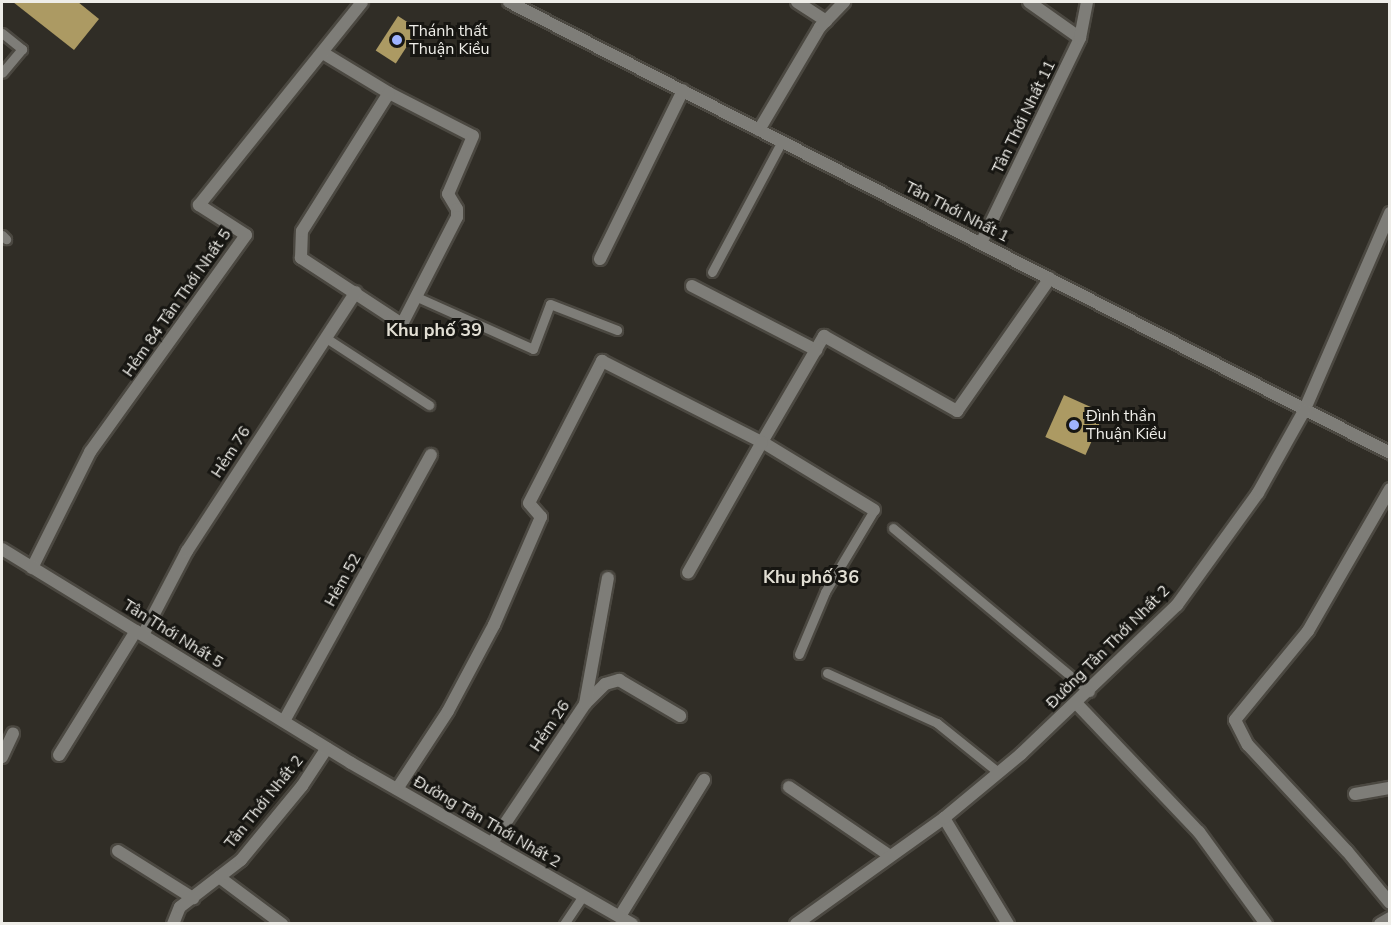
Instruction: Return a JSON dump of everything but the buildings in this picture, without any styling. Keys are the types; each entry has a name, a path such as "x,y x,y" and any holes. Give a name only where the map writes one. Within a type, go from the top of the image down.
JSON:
{"street":[{"name":"Hẻm 84 Tân Thới Nhất 5","path":"32,568 90,452 246,235 199,205 362,2"},
{"name":"Tân Thới Nhất 1","path":"509,2 1050,278 1304,411 1389,452"},
{"path":"797,2 826,21"},
{"path":"759,130 826,21 844,2"},
{"path":"1029,2 1080,38"},
{"name":"Tân Thới Nhất 11","path":"981,243 1080,38 1087,2"},
{"path":"323,53 389,93 473,136 448,194 457,209 457,217 402,324 301,258 302,231 389,93"},
{"path":"600,259 682,90"},
{"name":"Đường Tân Thới Nhất 2","path":"796,924 944,818 1077,704 1177,605 1258,493 1304,411 1389,213"},
{"path":"688,573 824,336 957,411 1050,278"},
{"path":"692,286 816,350"},
{"name":"Hẻm 76","path":"58,755 140,633 187,551 356,292"},
{"path":"397,789 448,711 494,625 541,517 529,503 602,360 762,442 874,510"},
{"name":"Hẻm 52","path":"284,721 431,455"},
{"path":"1389,489 1308,631 1235,720 1248,746 1347,851 1389,903"},
{"name":"Tân Thới Nhất 5","path":"2,549 327,748"},
{"name":"Hẻm 26","path":"492,843 585,704 608,578"},
{"path":"585,704 604,684 619,680 680,716"},
{"path":"1077,704 1199,831 1266,924"},
{"path":"2,757 13,733"},
{"name":"Đường Tân Thới Nhất 2","path":"327,748 632,924"},
{"name":"Tân Thới Nhất 2","path":"173,924 180,907 241,860 302,786 327,748"},
{"path":"620,916 704,780"},
{"path":"789,787 890,856"},
{"path":"1354,794 1389,788"},
{"path":"944,818 1008,924"},
{"path":"118,850 193,898"},
{"path":"219,877 282,924"},
{"path":"1380,924 1389,918"}],"lane":[{"path":"2,33 22,49 2,73"},
{"path":"712,272 782,141"},
{"path":"417,297 534,349 550,304 617,330"},
{"path":"326,338 429,405"},
{"path":"799,654 825,592 874,510"},
{"path":"893,528 1090,692"},
{"path":"827,673 937,723 998,772"},
{"path":"564,924 584,896"}],"place":[{"name":"Thánh thất Thuận Kiều","path":"397,40"},
{"name":"Đình thần Thuận Kiều","path":"1074,425"}],"district":[{"name":"Khu phố 39","path":"434,330"},
{"name":"Khu phố 36","path":"811,577"}]}
